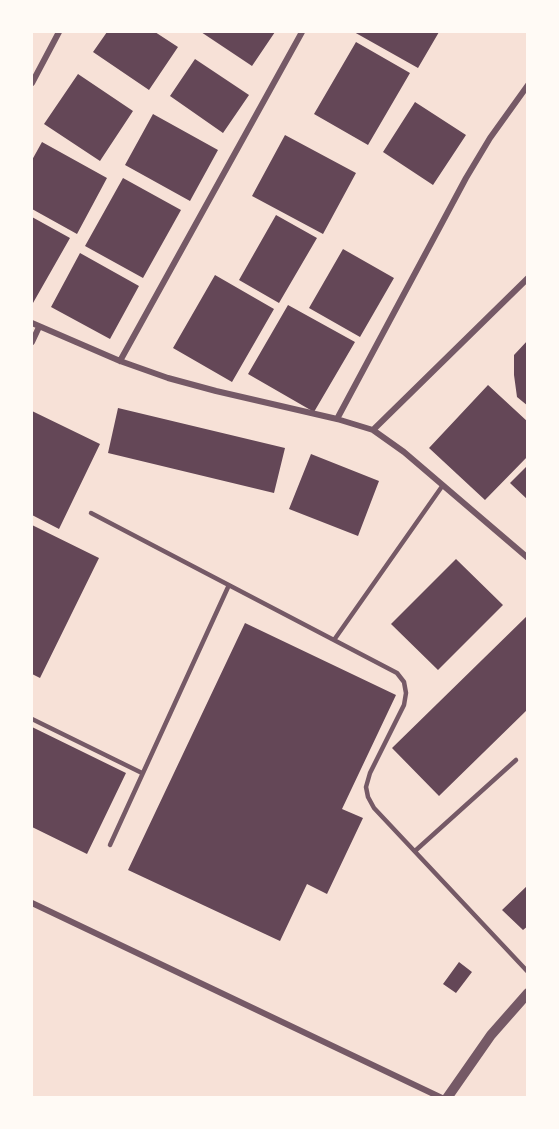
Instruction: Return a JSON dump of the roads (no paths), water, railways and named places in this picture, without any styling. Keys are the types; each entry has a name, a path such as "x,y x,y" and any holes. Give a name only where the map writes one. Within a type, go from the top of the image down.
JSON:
{"street":[{"path":"32,83 59,32"},
{"path":"120,361 302,32"},
{"path":"337,419 489,138 528,85"},
{"path":"373,430 528,278"},
{"path":"32,323 120,361 168,378 337,419 373,430 404,452 528,558"},
{"path":"32,342 39,327"},
{"path":"32,903 444,1098 491,1035 528,993"}],"lane":[{"path":"334,640 443,485"},
{"path":"91,513 397,673 404,682 406,693 404,705 370,773 366,787 368,798 374,808 528,972"},
{"path":"110,845 229,585"},
{"path":"32,719 142,773"},
{"path":"415,851 516,760"}]}
